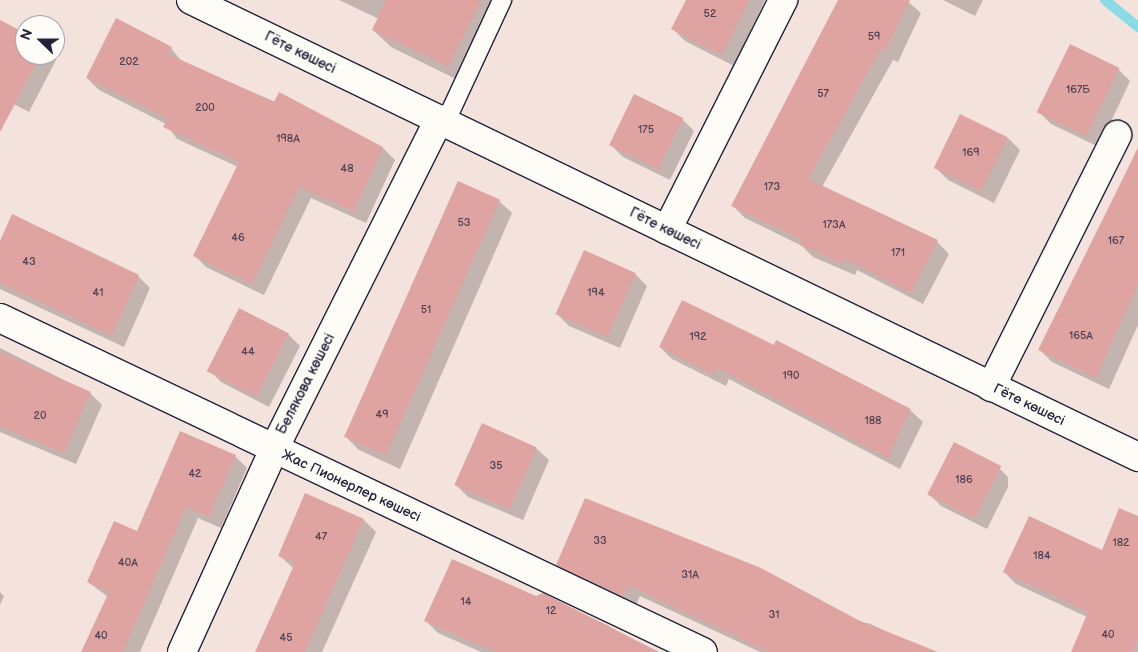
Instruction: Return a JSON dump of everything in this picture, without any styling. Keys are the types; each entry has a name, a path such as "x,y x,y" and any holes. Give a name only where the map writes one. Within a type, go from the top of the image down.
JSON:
{"street":[{"name":"Гёте көшесі","path":"192,0 222,7 442,121 1138,457"},
{"path":"667,230 783,0"},
{"name":"Белякова көшесі","path":"182,652 274,449 442,121"},
{"path":"991,386 1117,134"},
{"name":"Жас Пионерлер көшесі","path":"0,318 704,652"}],"lane":[{"path":"442,121 502,0"}],"building":[{"path":"386,0 481,0 448,67 372,30"},
{"path":"686,0 749,0 722,55 671,29"},
{"path":"838,0 910,0 885,51 881,49 808,179 938,240 911,293 845,259 843,264 800,245 802,240 731,206"},
{"path":"116,18 172,47 168,54 274,102 279,92 383,147 354,212 299,187 252,284 193,256 239,162 163,127 167,119 86,78"},
{"path":"0,20 15,28 15,65 36,65 0,132"},
{"path":"1070,44 1119,68 1086,136 1037,112"},
{"path":"634,94 683,118 658,169 609,145"},
{"path":"960,114 1008,137 981,191 934,168"},
{"path":"1138,148 1138,285 1096,378 1038,350"},
{"path":"458,181 500,200 386,456 344,437"},
{"path":"12,214 139,275 112,336 0,283 0,241"},
{"path":"584,250 636,273 608,337 556,314"},
{"path":"682,300 774,345 776,340 911,409 888,458 717,368 714,375 659,347"},
{"path":"239,308 289,333 257,397 207,371"},
{"path":"0,352 91,392 64,453 0,426"},
{"path":"482,423 537,447 509,510 454,485"},
{"path":"180,431 236,455 209,517 186,507 123,652 81,652 109,592 87,582 114,521 137,531"},
{"path":"954,442 1001,466 974,519 927,495"},
{"path":"305,493 364,519 305,652 255,652 295,563 278,556"},
{"path":"585,498 761,568 858,620 938,652 769,652 628,585 623,596 556,565"},
{"path":"1119,508 1138,516 1138,640 1133,652 1071,652 1088,612 1003,572 1029,516 1102,550"},
{"path":"452,559 536,596 543,593 659,652 496,652 424,621"}],"waterway":[{"path":"1105,0 1138,27"}]}
